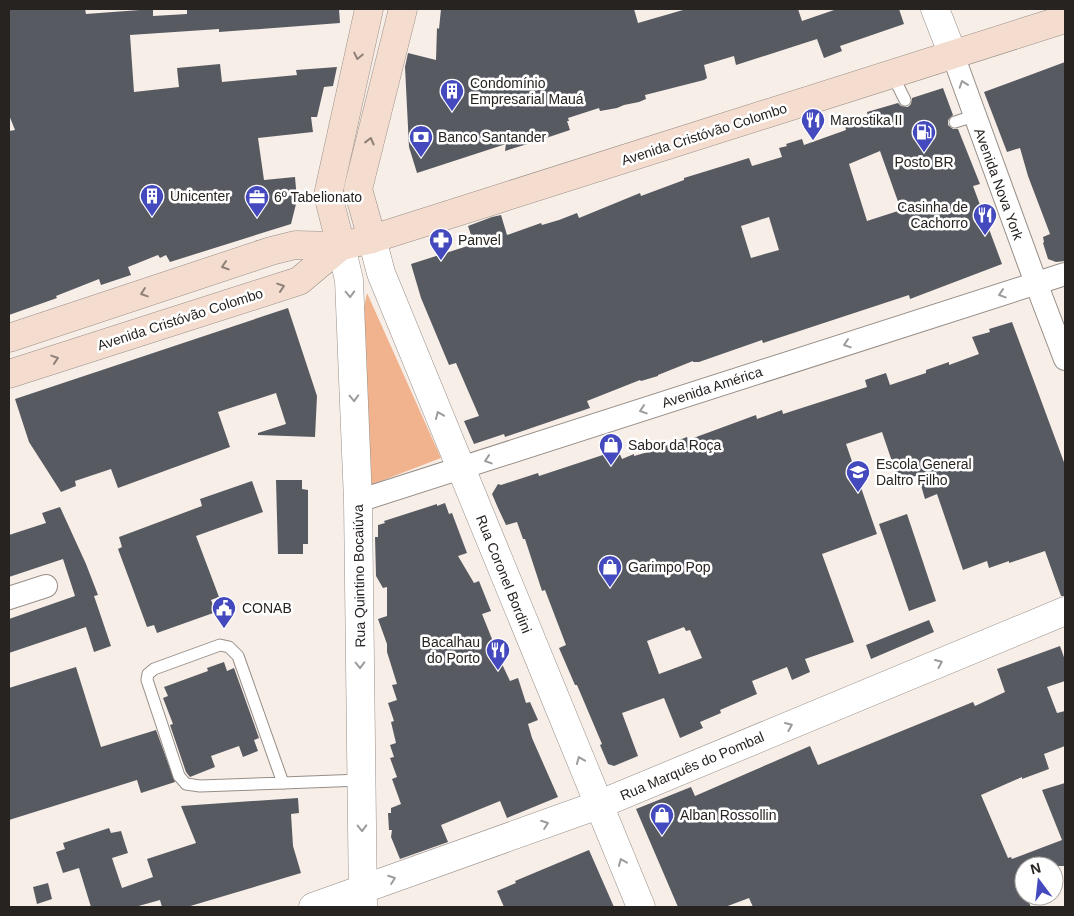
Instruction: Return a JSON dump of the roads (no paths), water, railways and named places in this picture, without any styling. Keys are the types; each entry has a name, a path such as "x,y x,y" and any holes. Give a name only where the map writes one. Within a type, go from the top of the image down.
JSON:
{"main road":[{"path":"341,246 328,195 369,9"},
{"path":"372,239 358,189 403,9"},
{"name":"Avenida Cristóvão Colombo","path":"9,338 271,251 295,245 341,246 372,239 1065,19"},
{"name":"Avenida Cristóvão Colombo","path":"9,374 299,281 341,246"}],"street":[{"name":"Avenida Nova York","path":"936,9 953,55 965,119 1036,283 1065,359"},
{"name":"Rua Coronel Bordini","path":"372,239 381,273 641,907"},
{"name":"Rua Quintino Bocaiúva","path":"341,246 349,280 358,501 363,898"},
{"name":"Avenida América","path":"358,501 1065,274"},
{"path":"9,598 46,586"},
{"name":"Rua Marquês do Pombal","path":"313,907 363,898 598,805 1065,610"}],"lane":[{"path":"892,74 905,100"},
{"path":"283,783 238,656 229,647 220,645 154,669 148,674 147,680 179,776 186,784 200,786 283,783 361,780"}],"place":[{"name":"Condomínio Empresarial Mauá","path":"452,112"},
{"name":"Marostika II","path":"813,141"},
{"name":"Posto BR","path":"924,153"},
{"name":"Banco Santander","path":"421,158"},
{"name":"Unicenter","path":"152,217"},
{"name":"6º Tabelionato","path":"257,218"},
{"name":"Casinha de Cachorro","path":"985,236"},
{"name":"Panvel","path":"441,261"},
{"name":"Sabor da Roça","path":"611,466"},
{"name":"Escola General Daltro Filho","path":"858,493"},
{"name":"Garimpo Pop","path":"610,588"},
{"name":"CONAB","path":"224,629"},
{"name":"Bacalhau do Porto","path":"498,671"},
{"name":"Alban Rossollin","path":"662,836"}]}
